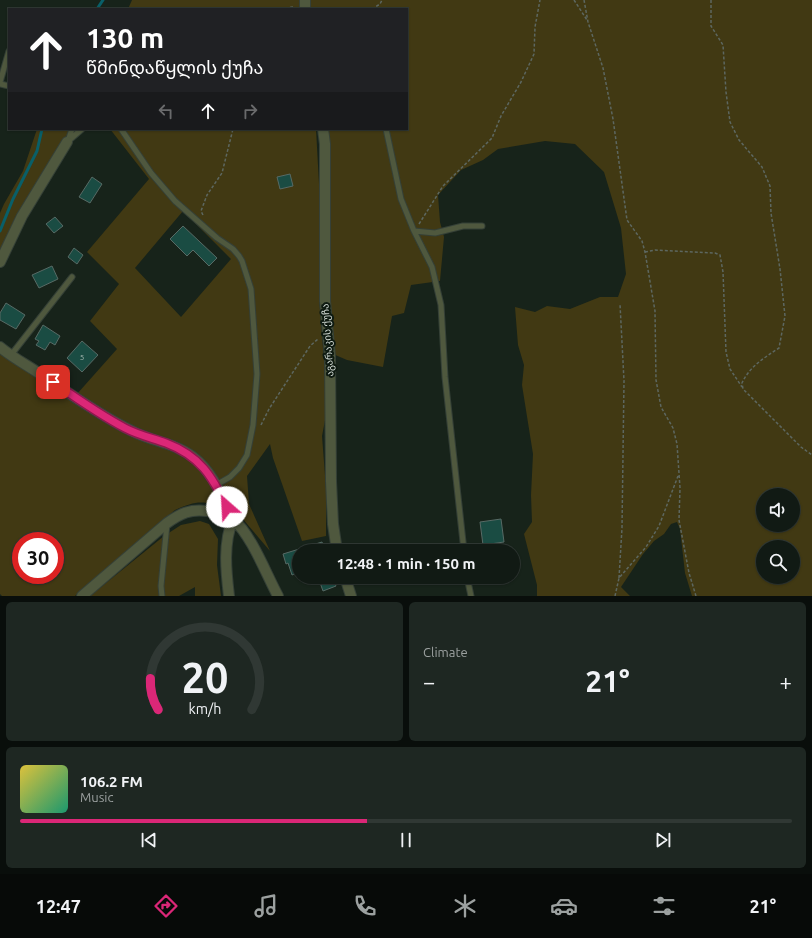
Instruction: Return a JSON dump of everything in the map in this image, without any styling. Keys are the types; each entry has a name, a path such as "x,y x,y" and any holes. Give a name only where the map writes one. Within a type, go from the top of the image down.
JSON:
{"street":[{"name":"აგარაკის ქუჩა","path":"323,130 325,152 325,301 330,357 331,481 333,524 336,544"},
{"path":"0,262 22,216 67,142"},
{"path":"0,347 75,398 134,433 167,444 193,457 206,470 216,485 233,519 246,535 278,596"},
{"path":"87,594 167,523 178,516 195,510 215,512 233,519"},
{"path":"229,596 226,572 227,532 233,519"},
{"path":"347,584 351,596"}],"lane":[{"path":"0,83 8,55"},
{"path":"67,142 72,130"},
{"path":"67,142 81,130"},
{"path":"122,130 151,173 175,201 233,249 242,261 250,288 258,374 253,426 247,455 239,468 230,477 216,485"},
{"path":"386,130 401,199 414,231 432,267 441,305 445,377 463,544"},
{"path":"414,231 435,233 463,226 482,226"},
{"path":"11,355 72,277"},
{"path":"162,596 161,586 167,523"},
{"path":"468,584 471,596"}],"path":[{"path":"374,8 380,4 382,0"},
{"path":"414,231 443,186 492,138 501,116 521,82 534,54 535,27 540,0"},
{"path":"574,0 588,22"},
{"path":"584,0 588,22 603,68 613,119 627,220 642,241 645,252 655,312 656,380 661,407 673,428 677,444 680,488 679,520 689,573 696,596"},
{"path":"711,0 711,26 723,45 726,92 730,122 740,140 762,167 770,186 771,212 780,268 785,316 780,348 760,360 746,373 742,383 743,389"},
{"path":"287,8 305,5"},
{"path":"206,228 202,211 207,194 222,173 233,130"},
{"path":"645,252 655,250 715,253 720,255 723,272 726,352 730,369 743,389 801,447 812,455"},
{"path":"615,596 620,578 622,521 624,381 620,304"},
{"path":"260,428 269,409 310,346 327,331"},
{"path":"620,578 646,547 660,526 679,474"}],"shaded area":[{"path":"132,0 299,0 299,8 128,8"},
{"path":"310,0 812,0 812,596 692,596 685,573 680,529 677,522 671,524 664,534 654,541 643,554 621,587 630,596 537,596 537,585 524,534 532,522 531,495 533,454 522,385 524,365 518,345 515,307 535,312 547,306 570,309 600,297 618,297 626,274 621,228 604,172 575,144 545,141 498,149 483,160 461,170 438,195 440,222 444,237 440,281 411,285 404,313 392,316 383,367 347,360 333,354 330,302 330,202 327,130 408,130 408,8 311,8"},
{"path":"37,130 70,130 16,216 0,252 0,213 23,171"},
{"path":"111,130 316,130 320,202 319,297 327,410 322,436 326,488 326,536 302,541 273,458 270,444 247,476 249,504 270,551 236,511 198,454 184,445 132,428 77,394 117,349 90,321 119,284 87,252 149,179","holes":["183,211 231,259 181,317 135,268"]},
{"path":"0,352 194,462 227,510 213,504 201,502 189,504 175,510 75,596 2,596 0,594"},
{"path":"200,521 209,524 218,539 217,565 221,596 195,596 195,587 179,596 90,596 164,536 181,525"}],"building":[{"path":"290,174 293,186 280,189 277,177"},
{"path":"92,177 102,184 90,203 79,197"},
{"path":"55,217 63,226 54,233 46,224"},
{"path":"183,226 217,258 209,266 193,250 187,256 170,239"},
{"path":"74,248 83,255 77,264 68,257"},
{"path":"52,266 58,279 39,288 32,275"},
{"path":"6,303 25,315 16,329 0,320 0,313"},
{"path":"43,325 60,336 55,345 50,342 45,350 36,345 39,341 35,339"},
{"path":"82,341 98,355 82,372 67,358"},
{"path":"501,519 504,542 483,544 480,522"},
{"path":"292,551 292,575 288,563 286,564 283,554"},
{"path":"320,584 335,584 336,586 323,591"}],"waterway":[{"path":"98,8 103,0"},
{"path":"0,231 13,199 37,151 42,130"}],"route":[{"path":"53,382 75,398 134,433 167,444 193,457 206,470 216,485 227,507"}]}
